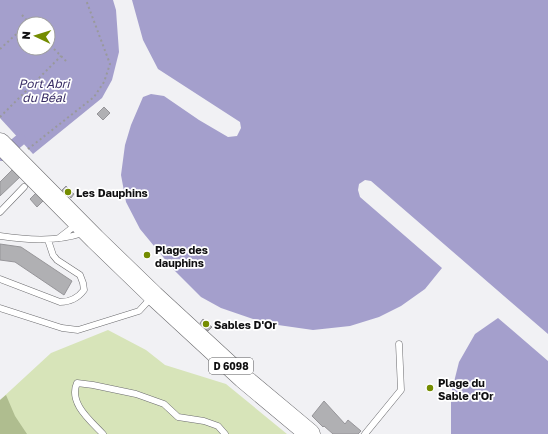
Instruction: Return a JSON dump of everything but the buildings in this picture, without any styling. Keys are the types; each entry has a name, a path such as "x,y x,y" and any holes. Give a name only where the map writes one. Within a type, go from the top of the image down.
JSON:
{"main road":[{"name":"D 6098","path":"0,143 26,158 82,227 243,378 310,434"}],"lane":[{"path":"0,212 24,187"},
{"path":"57,239 72,228 82,227"},
{"path":"0,236 19,239 48,240 72,237 82,227"},
{"path":"0,279 60,302 68,302 80,296 84,290 80,275 57,260 53,255 48,240"},
{"path":"0,308 62,328 78,330 139,311 154,296"},
{"path":"365,434 401,390 399,344"},
{"path":"103,434 88,419 76,402 74,390 77,384 93,385 136,394 164,404 178,416 204,421 218,426 225,434"}],"path":[{"path":"26,158 94,97 104,82 110,64 86,0"},
{"path":"0,49 16,34"},
{"path":"56,51 68,63"},
{"path":"0,117 61,56"}],"green space":[{"path":"108,330 146,350 165,365 226,384 287,434 0,434 0,400 51,353"},
{"path":"6,395 15,416 27,434 0,434 0,400"}],"water":[{"name":"Port Abri du Béal","path":"0,0 113,0 116,10 119,52 112,80 102,98 33,154 0,118"},
{"path":"132,0 548,0 548,334 371,181 365,180 359,184 358,190 360,197 442,268 425,289 401,306 379,317 350,326 313,330 278,325 253,319 221,308 201,297 173,269 140,229 126,202 121,175 125,145 131,125 143,97 151,94 164,96 199,120 228,137 237,136 241,128 240,122 158,69 143,40"},
{"path":"498,318 548,361 548,434 451,434 451,394 459,362 475,334"}],"waterway":[{"path":"2,155 20,140"}],"place":[{"name":"Les Dauphins","path":"68,192"},
{"name":"Plage des dauphins","path":"147,255"},
{"name":"Sables D'Or","path":"206,324"},
{"name":"Plage du Sable d'Or","path":"430,388"}]}
